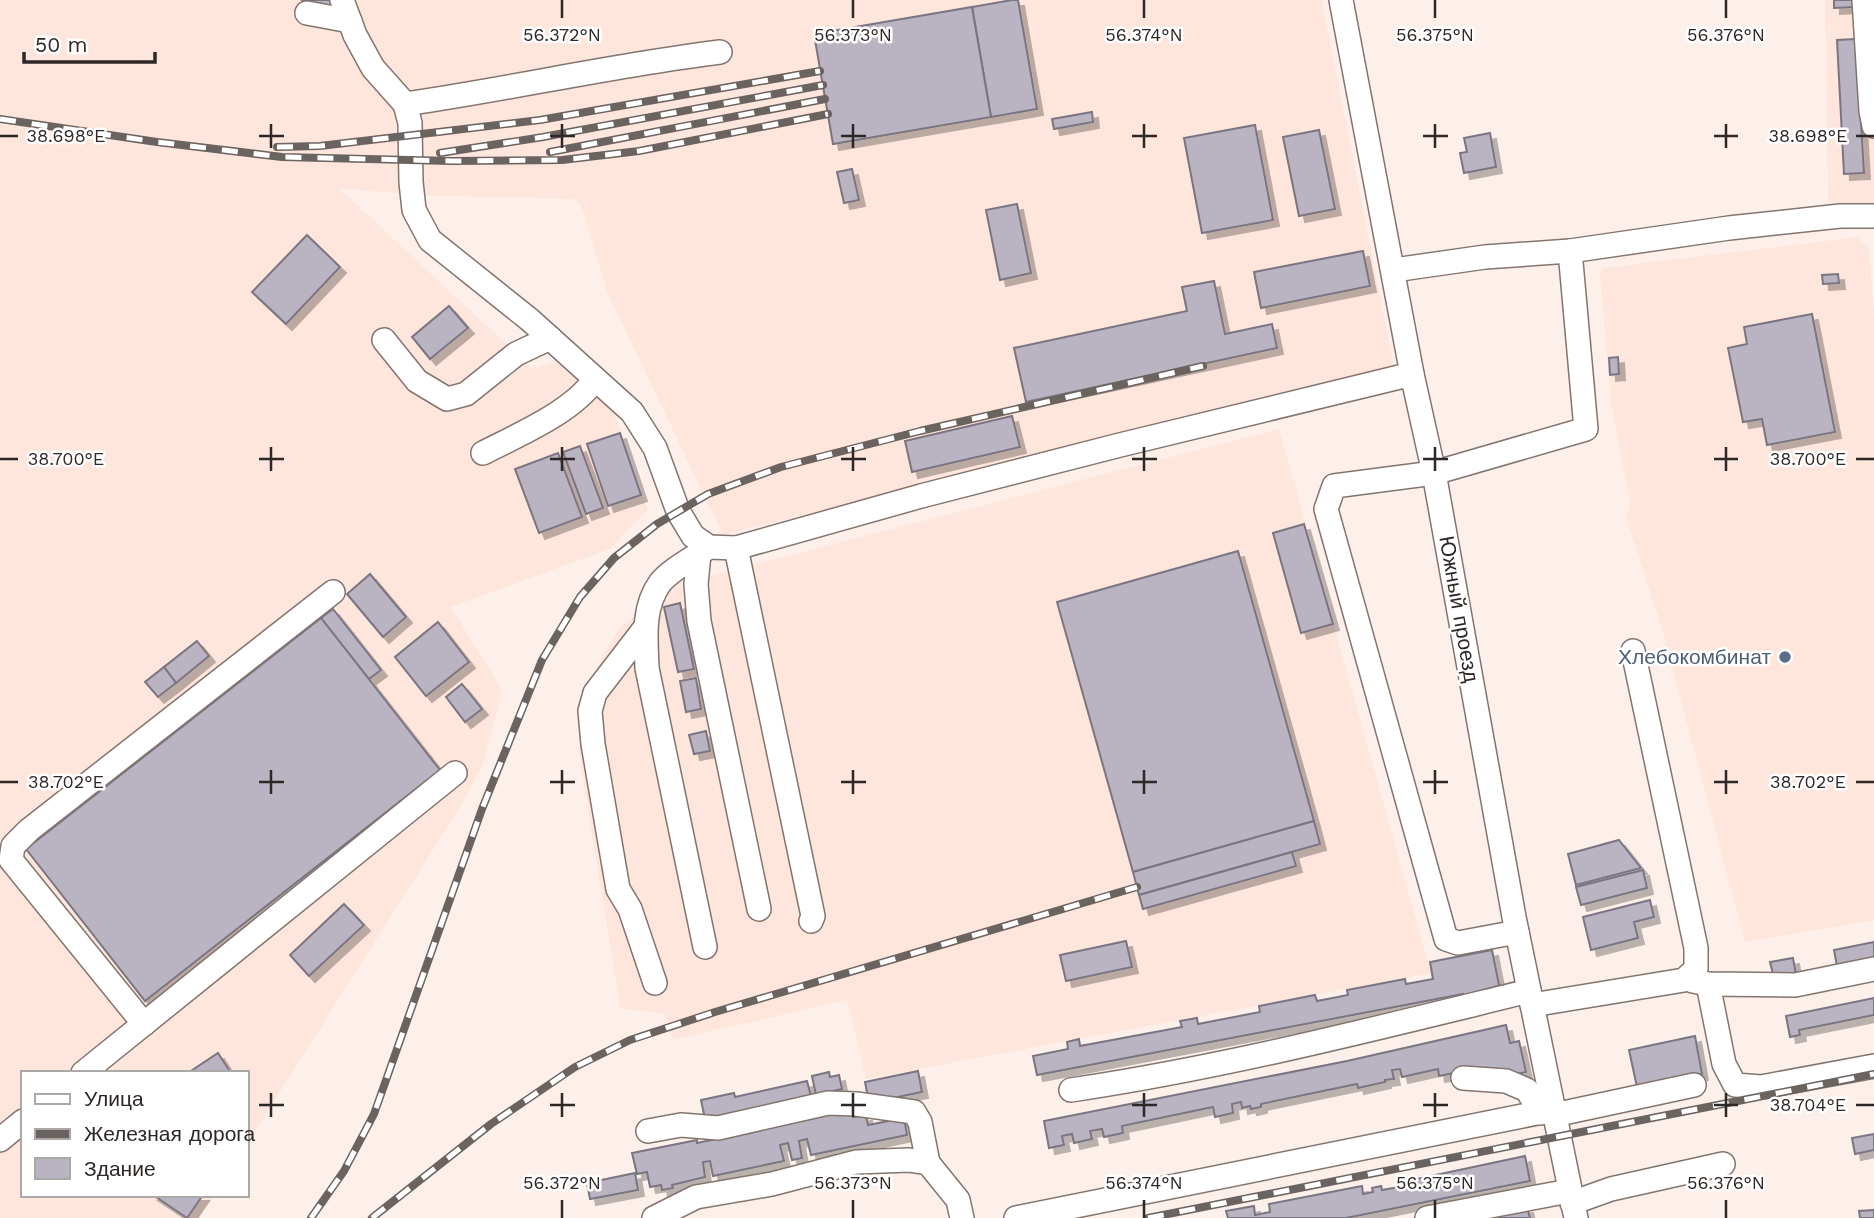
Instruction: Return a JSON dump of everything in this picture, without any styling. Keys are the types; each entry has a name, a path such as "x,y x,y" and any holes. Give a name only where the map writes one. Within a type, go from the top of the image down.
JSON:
{"street":[{"name":"Южный проезд","path":"1341,0 1412,374 1434,473 1549,1113 1573,1204"},
{"path":"1864,0 1874,126"},
{"path":"307,13 346,10 373,68 405,104 410,122 414,210 430,240 550,338 632,412 654,448 678,511 704,550"},
{"path":"405,104 496,91 639,62 720,52"},
{"path":"1394,270 1870,213"},
{"path":"1517,932 1458,943 1446,939 1326,509 1334,486 1434,473 1586,429 1570,251"},
{"path":"384,340 417,381 447,399 466,394 516,354 550,338"},
{"path":"705,947 647,668 645,628 650,601 662,581 704,550 736,548 920,496 1412,374"},
{"path":"483,453 545,421 587,390 595,379"},
{"path":"736,548 813,916 811,921"},
{"path":"704,550 696,584 699,621 759,909"},
{"path":"144,1024 11,860 13,846 29,830 333,592"},
{"path":"645,628 595,693 590,711 593,744 618,889 630,909 655,983"},
{"path":"1633,651 1696,948 1696,969 1684,980"},
{"path":"85,1071 455,773"},
{"path":"1071,1090 1149,1078 1530,998 1684,980 1708,984 1795,985 1874,969"},
{"path":"1708,984 1724,1064 1735,1085 1761,1087 1874,1066"},
{"path":"1463,1078 1506,1081 1527,1090 1549,1113"},
{"path":"1016,1218 1694,1085"},
{"path":"648,1131 681,1125 718,1128 828,1103 914,1112 920,1122 928,1163 958,1200 962,1218"},
{"path":"0,1140 21,1123"},
{"path":"654,1218 696,1197 772,1184 856,1162 909,1160 928,1163"},
{"path":"1427,1218 1573,1204 1611,1189 1723,1164"}],"shaded area":[{"path":"0,0 1322,0 1394,368 723,535 607,292 581,205 573,199 438,196 340,189 533,369 556,362 614,413 648,510 610,549 451,607 500,686 501,696 483,765 459,809 248,1142 248,1071 21,1071 21,1197 213,1197 200,1218 0,1218"},
{"path":"1825,0 1874,0 1874,206 1828,202"},
{"path":"1857,237 1869,248 1874,317 1874,920 1745,942 1661,626 1626,518 1630,503 1611,404 1600,275 1603,268"},
{"path":"1279,429 1431,973 866,1079 847,1000 673,1040 665,1014 620,1008 579,752 581,695 619,628 674,585"}],"building":[{"path":"301,0 333,0 332,7"},
{"path":"1018,0 1037,109 991,117 972,7"},
{"path":"1834,0 1854,0 1854,7 1834,8"},
{"path":"972,7 991,117 833,144 814,34"},
{"path":"1856,39 1864,173 1844,174 1837,40"},
{"path":"1092,112 1093,122 1054,129 1052,119"},
{"path":"1255,125 1273,220 1202,233 1184,138"},
{"path":"1319,130 1335,209 1299,216 1283,137"},
{"path":"1490,133 1496,167 1464,173 1460,153 1467,152 1464,138"},
{"path":"852,169 859,200 844,203 837,172"},
{"path":"1017,204 1031,273 1000,280 986,210"},
{"path":"307,235 340,267 286,324 252,292"},
{"path":"1363,251 1370,286 1261,308 1254,272"},
{"path":"1838,274 1839,283 1823,284 1822,275"},
{"path":"1214,281 1225,334 1272,324 1277,348 1026,402 1014,348 1187,311 1182,287"},
{"path":"449,306 468,328 430,359 412,337"},
{"path":"1812,314 1835,432 1767,445 1762,419 1743,422 1728,348 1747,344 1744,327"},
{"path":"1618,357 1619,374 1610,375 1609,358"},
{"path":"1012,416 1020,447 912,472 905,441"},
{"path":"620,433 641,495 608,506 587,444"},
{"path":"580,446 603,508 586,514 563,452"},
{"path":"558,453 582,517 539,533 515,469"},
{"path":"1304,524 1333,624 1301,633 1273,533"},
{"path":"1238,551 1314,821 1133,872 1057,602"},
{"path":"370,574 406,617 383,637 347,594"},
{"path":"680,603 694,669 678,672 664,607"},
{"path":"333,609 381,670 369,679 321,618"},
{"path":"321,618 440,770 145,1001 26,849"},
{"path":"438,622 469,662 426,696 395,657"},
{"path":"197,641 209,656 176,683 164,667"},
{"path":"164,667 176,683 158,697 145,682"},
{"path":"696,678 701,709 686,712 680,681"},
{"path":"462,684 482,709 465,722 446,697"},
{"path":"706,731 710,751 694,754 689,735"},
{"path":"1314,821 1320,844 1139,895 1133,872"},
{"path":"1619,840 1641,868 1576,885 1568,854"},
{"path":"1292,852 1296,866 1143,909 1139,895"},
{"path":"1643,870 1647,888 1581,905 1576,887"},
{"path":"1650,900 1654,917 1634,922 1638,938 1591,950 1583,917"},
{"path":"344,904 364,925 309,976 290,955"},
{"path":"1126,941 1132,967 1066,981 1060,955"},
{"path":"1874,942 1874,959 1837,966 1834,950"},
{"path":"1492,950 1500,990 1463,997 1463,994 1037,1075 1033,1056 1068,1049 1067,1042 1079,1039 1080,1046 1182,1027 1180,1021 1197,1018 1198,1024 1260,1012 1259,1006 1315,995 1317,1001 1348,995 1347,990 1405,979 1406,984 1433,979 1430,962"},
{"path":"1793,958 1796,974 1774,978 1770,962"},
{"path":"1874,998 1874,1015 1799,1030 1800,1035 1790,1037 1786,1016"},
{"path":"1506,1025 1510,1043 1519,1041 1526,1072 1507,1076 1473,1069 1439,1076 1438,1069 1402,1077 1400,1069 1392,1070 1394,1079 1385,1082 1358,1088 1357,1084 1261,1104 1261,1107 1251,1109 1250,1106 1242,1108 1241,1102 1232,1104 1233,1113 1215,1117 1213,1107 1122,1126 1123,1133 1104,1137 1102,1129 1090,1131 1092,1139 1074,1143 1072,1134 1062,1136 1064,1145 1049,1148 1044,1121 1347,1061"},
{"path":"1695,1036 1702,1074 1637,1087 1629,1050"},
{"path":"218,1053 230,1071 191,1071"},
{"path":"918,1071 922,1092 869,1103 865,1082"},
{"path":"829,1072 830,1077 839,1075 842,1089 816,1095 812,1076"},
{"path":"807,1081 811,1096 705,1119 701,1100 734,1093 735,1097"},
{"path":"852,1110 853,1117 866,1115 868,1125 904,1118 907,1135 811,1155 807,1139 799,1141 802,1158 792,1160 788,1143 780,1145 784,1161 713,1176 710,1161 703,1162 705,1177 662,1190 661,1185 650,1187 647,1172 637,1174 632,1153 697,1140 697,1143"},
{"path":"1874,1134 1874,1150 1855,1154 1852,1138"},
{"path":"1525,1156 1530,1181 1346,1218 1228,1218 1226,1211 1254,1206 1255,1215 1270,1212 1269,1204 1362,1186 1363,1194 1373,1192 1372,1188 1381,1186 1382,1190 1399,1187 1398,1183"},
{"path":"635,1173 638,1190 590,1199 587,1183"},
{"path":"156,1197 202,1197 187,1218"},
{"path":"1527,1207 1530,1218 1469,1218"},
{"path":"1874,1210 1874,1218 1860,1218 1859,1211"}],"railway":[{"path":"277,147 320,146 540,120 820,71"},
{"path":"440,153 543,137 823,85"},
{"path":"550,152 825,99"},
{"path":"0,119 282,157 452,161 562,160 639,151 828,114"},
{"path":"311,1218 344,1171 374,1114 482,809 542,660 580,597 614,558 657,524 708,494 781,467 920,431 1203,366"},
{"path":"372,1218 491,1124 575,1067 630,1040 715,1012 1137,887"},
{"path":"1148,1218 1874,1074"}],"place":[{"name":"Хлебокомбинат","path":"1785,657"}]}
